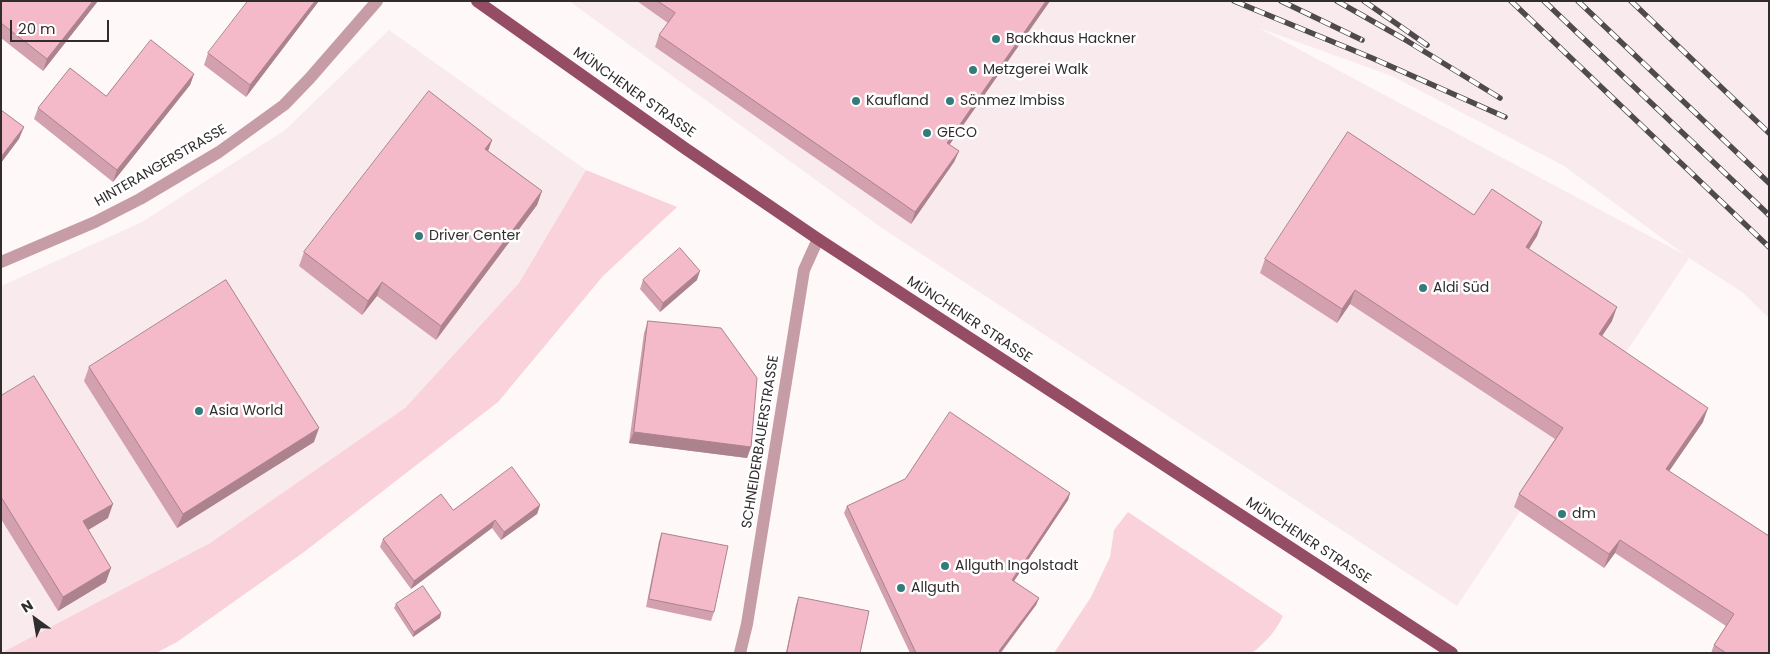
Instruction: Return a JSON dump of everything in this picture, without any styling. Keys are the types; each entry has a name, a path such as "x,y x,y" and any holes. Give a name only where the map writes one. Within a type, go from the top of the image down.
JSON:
{"main road":[{"name":"MÜNCHENER STRASSE","path":"477,1 686,149 818,239 1452,653"}],"street":[{"name":"HINTERANGERSTRASSE","path":"1,262 95,222 219,152 284,105 377,1"},
{"name":"SCHNEIDERBAUERSTRASSE","path":"740,653 747,624 804,270 818,239"}],"shaded area":[{"path":"569,1 1769,1 1769,318 1742,292 1689,258 1457,606 882,228","holes":["1259,28 1392,76 1564,166 1685,255"]},
{"path":"389,30 586,170 519,283 405,408 210,543 1,653 1,286 142,222 285,130"},
{"path":"586,170 677,207 603,276 498,402 304,552 177,642 156,653 1,653 210,543 405,408 519,283"},
{"path":"1128,512 1283,616 1270,636 1252,653 1054,653 1091,597 1110,557 1114,530"}],"building":[{"path":"1,1 93,1 47,59 1,23"},
{"path":"248,1 315,1 250,85 208,53"},
{"name":"Kaufland","path":"658,1 1046,1 947,143 959,151 915,212 659,35 675,13"},
{"path":"151,40 194,74 117,170 38,108 70,68 106,96"},
{"name":"Driver Center","path":"429,91 492,140 485,149 542,191 441,326 382,282 368,301 304,252"},
{"path":"1,110 24,127 1,157"},
{"path":"1348,132 1474,215 1492,189 1542,222 1526,247 1617,307 1599,334 1708,408 1666,469 1769,536 1769,653 1726,653 1714,645 1734,614 1620,540 1609,554 1519,494 1563,428 1355,290 1342,309 1265,259"},
{"path":"680,248 700,271 663,303 643,280"},
{"name":"Asia World","path":"226,280 319,428 183,514 89,367"},
{"path":"648,321 721,328 757,378 751,447 634,432"},
{"path":"34,376 113,504 83,521 111,568 63,597 1,497 1,396"},
{"path":"950,412 1070,493 1012,580 1039,598 999,651 1001,653 916,653 847,506 905,479"},
{"path":"512,467 540,505 504,532 495,520 414,581 383,539 441,494 453,510"},
{"path":"662,533 728,546 714,612 649,599"},
{"path":"423,586 441,613 414,632 396,604"},
{"path":"799,597 869,611 860,653 787,653"}],"railway":[{"path":"1234,1 1372,58 1505,117"},
{"path":"1281,1 1362,40"},
{"path":"1337,1 1404,39 1500,98"},
{"path":"1364,1 1427,45"},
{"path":"1511,1 1769,247"},
{"path":"1544,1 1769,215"},
{"path":"1578,1 1769,183"},
{"path":"1631,1 1769,133"}],"place":[{"name":"Backhaus Hackner","path":"996,39"},
{"name":"Metzgerei Walk","path":"973,70"},
{"name":"Kaufland","path":"856,101"},
{"name":"Sönmez Imbiss","path":"950,101"},
{"name":"GECO","path":"927,133"},
{"name":"Driver Center","path":"419,236"},
{"name":"Aldi Süd","path":"1423,288"},
{"name":"Asia World","path":"199,411"},
{"name":"dm","path":"1562,514"},
{"name":"Allguth Ingolstadt","path":"945,566"},
{"name":"Allguth","path":"901,588"}]}
